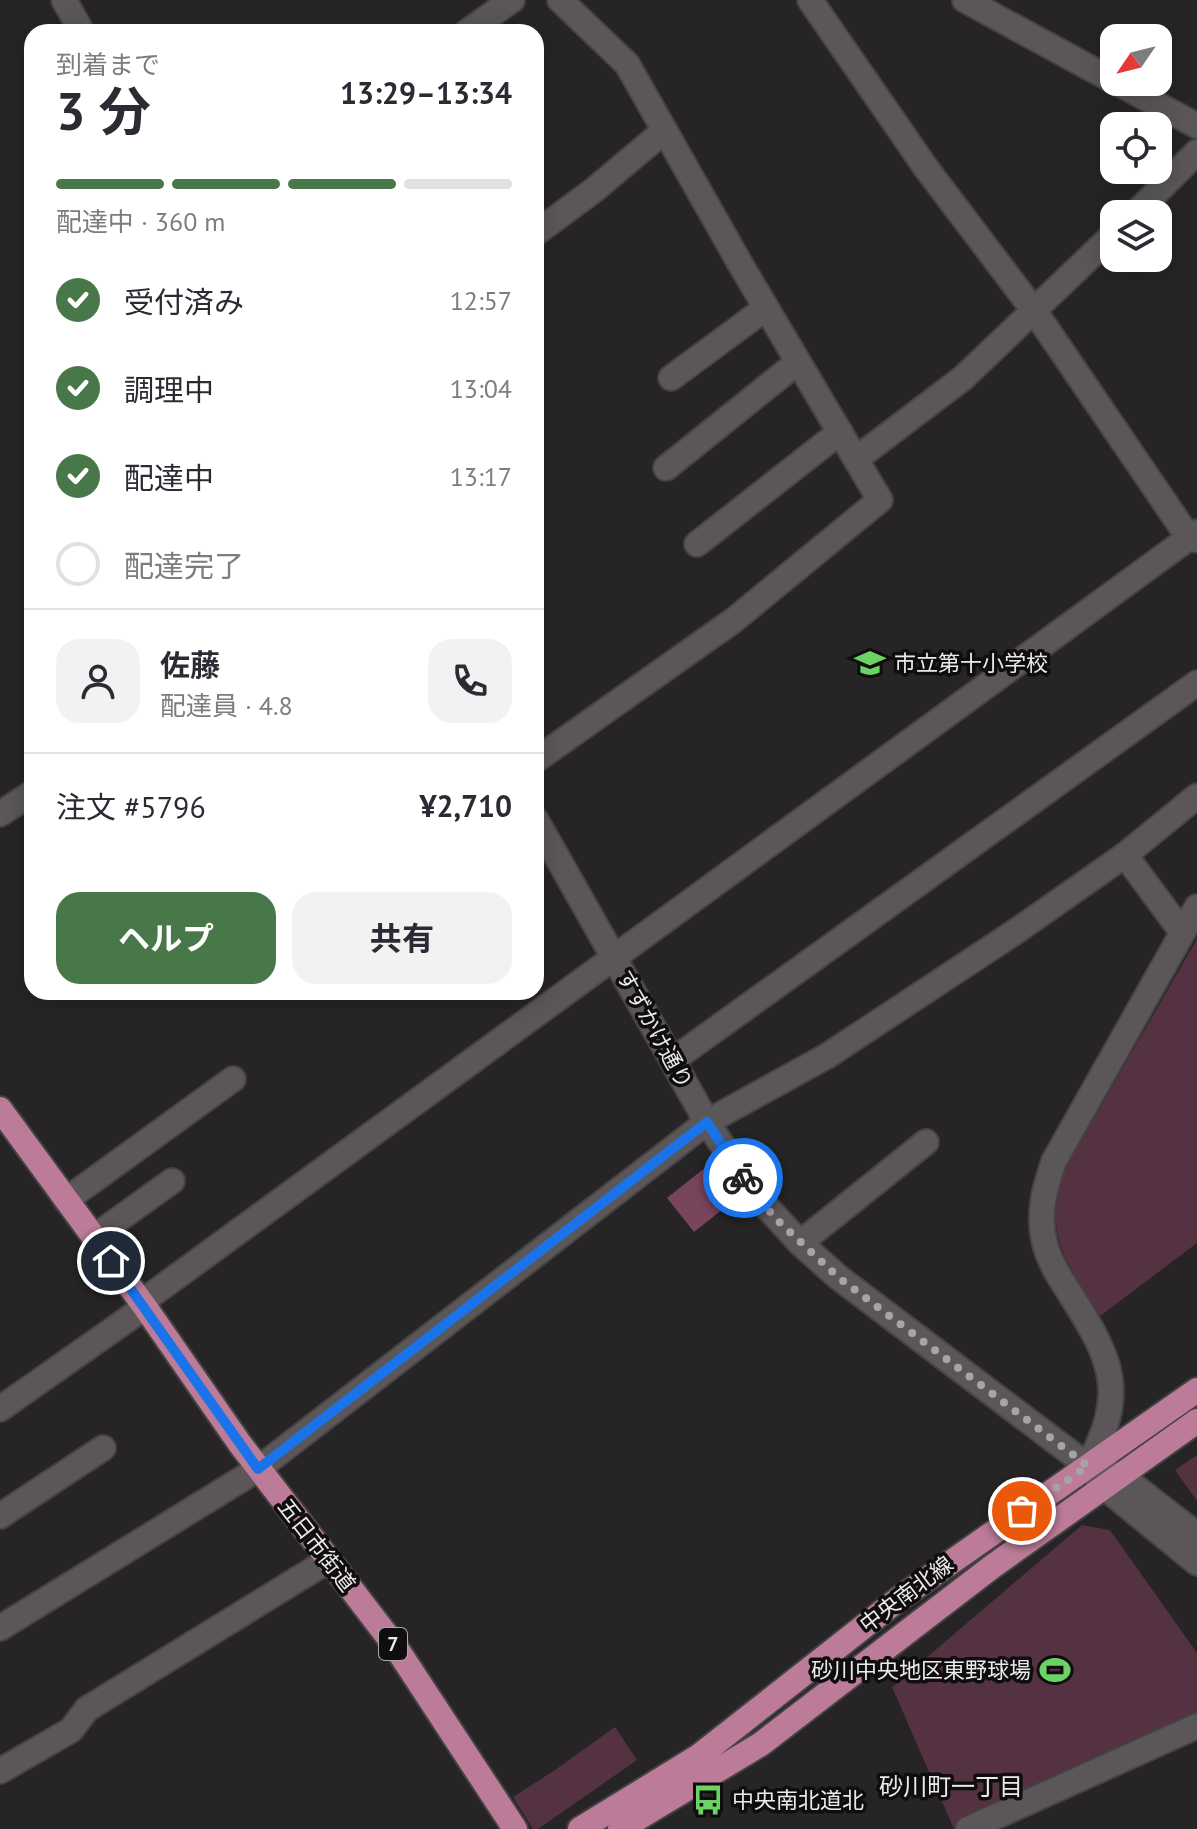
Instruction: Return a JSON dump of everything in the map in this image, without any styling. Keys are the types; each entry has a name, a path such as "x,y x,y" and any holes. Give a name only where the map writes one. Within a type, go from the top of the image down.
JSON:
{"main road":[{"name":"五日市街道","path":"0,1109 145,1307 258,1469 420,1682 515,1829"},
{"name":"中央南北線","path":"580,1829 699,1756 900,1598 1197,1390"},
{"name":"中央南北線","path":"620,1829 730,1764 791,1722 934,1609 1197,1421"}],"street":[{"path":"64,0 78,24"},
{"path":"478,24 512,0"},
{"path":"544,754 734,620 880,500 627,64 560,0"},
{"path":"0,1409 145,1307 150,1296 613,956 1194,537 1035,312 926,168 810,0"},
{"path":"965,0 1100,74"},
{"path":"1141,96 1197,126"},
{"path":"544,227 664,131"},
{"path":"1149,200 1197,152"},
{"path":"856,459 963,378 1100,248"},
{"path":"671,378 766,308"},
{"path":"666,468 798,362"},
{"path":"697,544 840,432"},
{"path":"673,1060 1197,683"},
{"path":"0,1628 258,1469 707,1122 827,1056 1002,940 1125,855 1197,796"},
{"path":"0,814 24,798"},
{"name":"すずかけ通り","path":"544,834 707,1122 754,1193 800,1243 838,1277 1088,1466"},
{"path":"1125,855 1182,932"},
{"path":"1197,907 1054,1161 1044,1191 1041,1216 1044,1241 1052,1263 1097,1339 1112,1382 1112,1409 1105,1435 1088,1466 1197,1535"},
{"path":"66,1200 233,1079"},
{"path":"800,1243 926,1142"},
{"path":"94,1237 172,1181"},
{"path":"0,1516 103,1448"},
{"path":"1111,1480 1197,1563"},
{"path":"0,1771 71,1730 87,1709 329,1560"},
{"path":"968,1829 1197,1726"}],"shaded area":[{"path":"1197,939 1197,1243 1100,1316 1068,1263 1057,1232 1058,1194 1064,1170"},
{"path":"1197,1455 1197,1501 1175,1470"},
{"name":"砂川中央地区東野球場","path":"1082,1525 1110,1530 1197,1653 1197,1721 954,1829 892,1687"},
{"path":"615,1727 637,1760 538,1829 533,1829 513,1797"}],"building":[{"path":"706,1167 733,1201 694,1232 667,1198"}],"way so far":[{"path":"743,1178 775,1218 838,1277 1088,1466 1022,1511"}],"place":[{"name":"市立第十小学校","path":"870,663"},
{"name":"砂川中央地区東野球場","path":"1055,1670"},
{"name":"中央南北道北","path":"708,1800"}],"district":[{"name":"砂川町一丁目","path":"951,1787"}],"route":[{"path":"111,1261 258,1469 707,1122 743,1178"}]}
